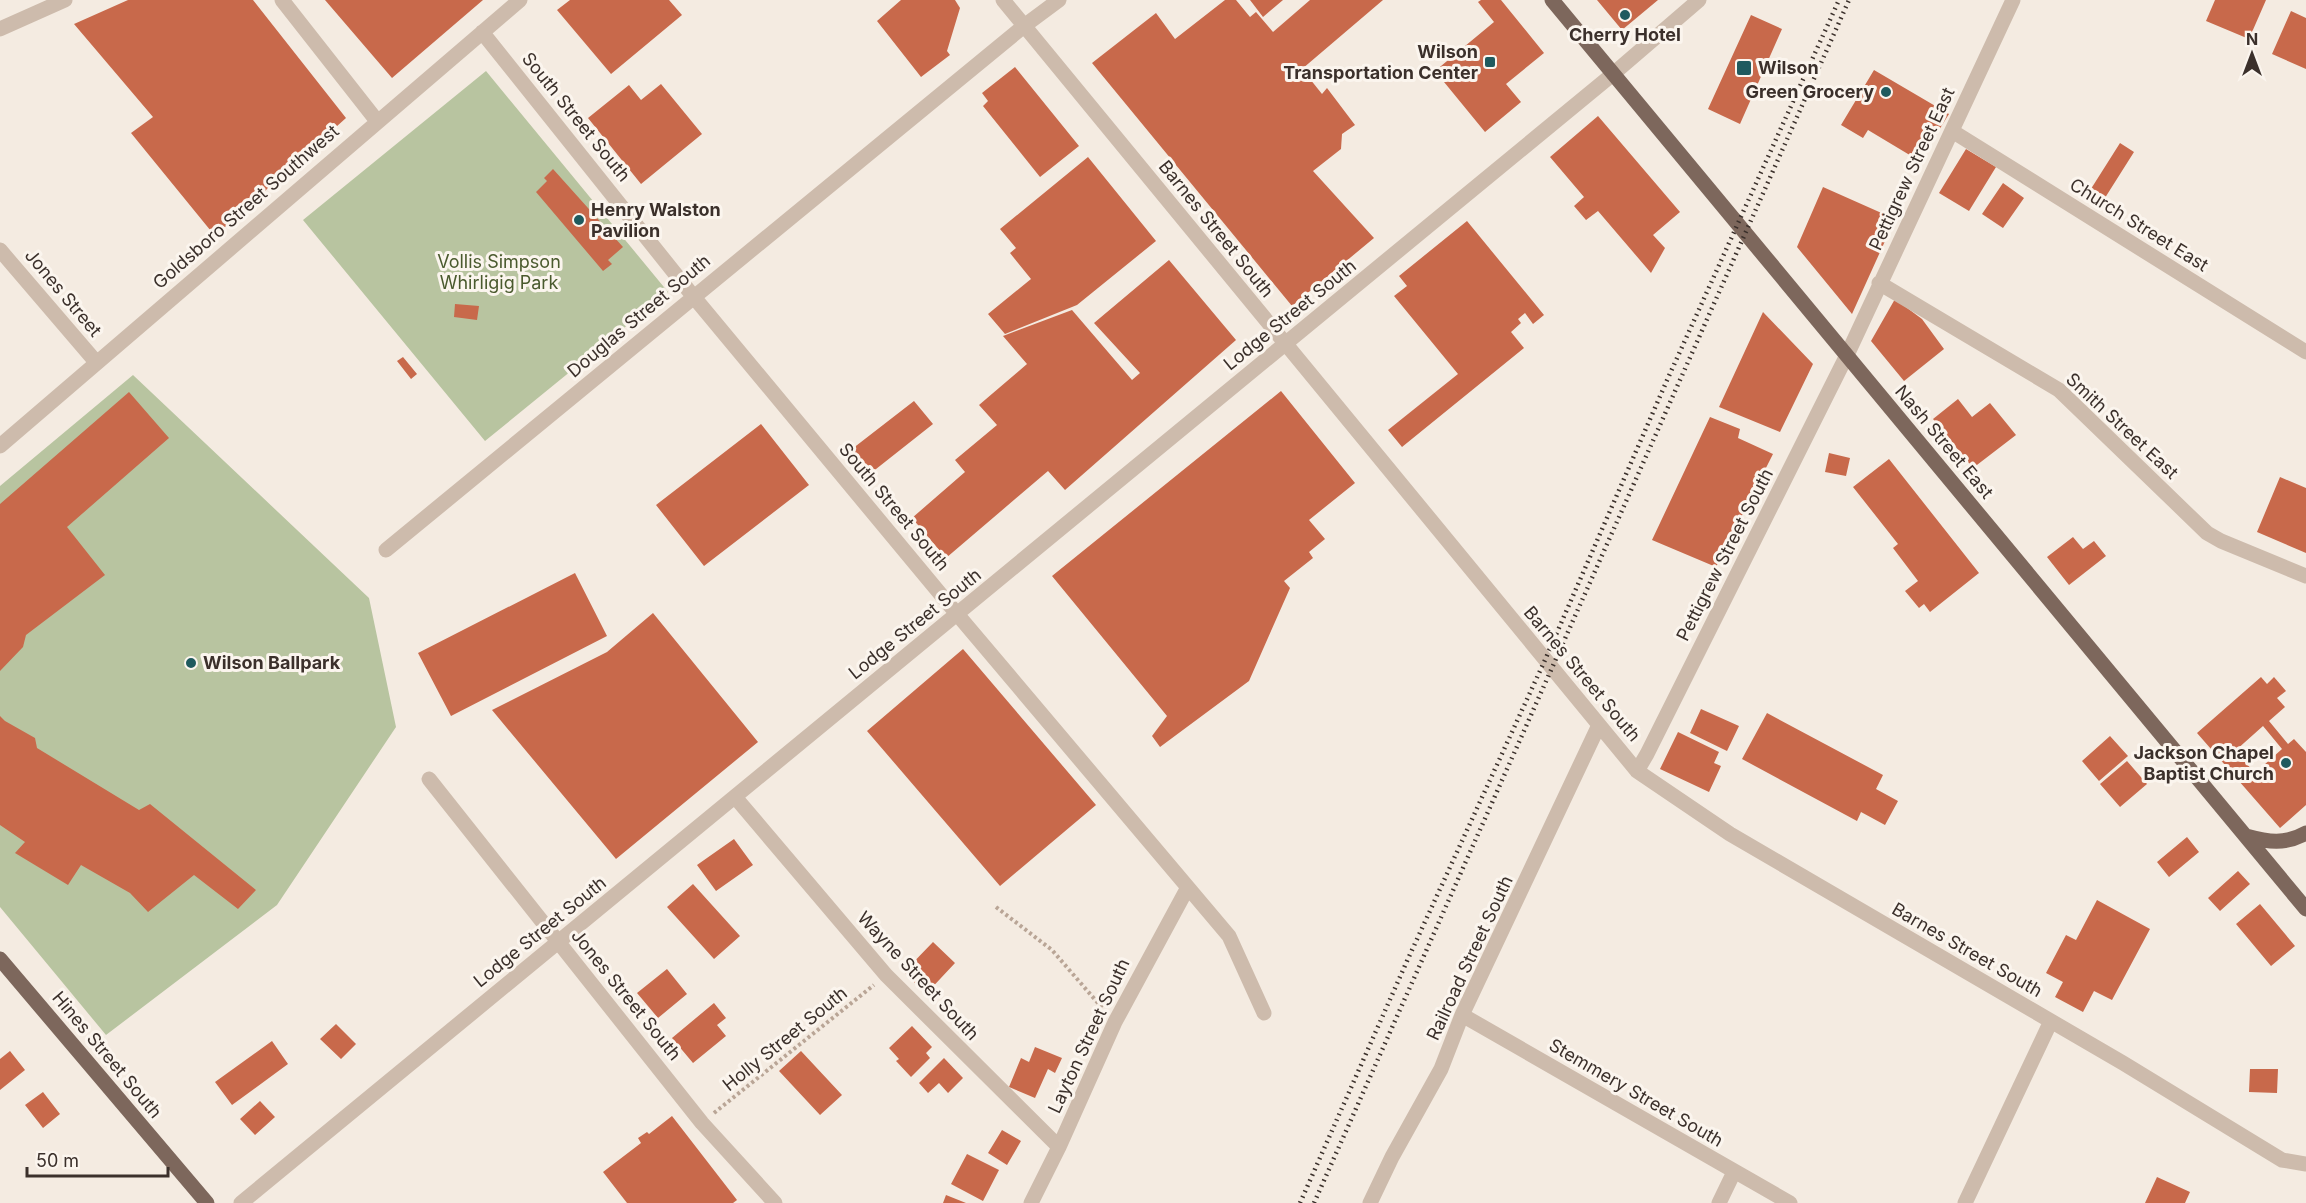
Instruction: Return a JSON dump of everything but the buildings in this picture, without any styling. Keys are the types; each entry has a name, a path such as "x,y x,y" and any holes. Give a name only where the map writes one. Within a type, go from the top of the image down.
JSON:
{"main road":[{"name":"Nash Street East","path":"1552,0 2306,909"},
{"path":"2246,836 2280,842 2306,833"},
{"name":"Hines Street South","path":"0,959 207,1203"}],"street":[{"path":"0,30 65,0"},
{"path":"282,0 377,121"},
{"name":"Goldsboro Street Southwest","path":"0,446 520,0"},
{"name":"Barnes Street South","path":"1003,0 1637,771 1730,834 2051,1021 2282,1160 2306,1164"},
{"name":"Douglas Street South","path":"386,550 693,296 1059,0"},
{"name":"Lodge Street South","path":"241,1203 1613,74 1699,0"},
{"name":"Pettigrew Street East","path":"1847,355 2013,0"},
{"name":"South Street South","path":"482,32 693,296 1187,889 1229,936 1264,1014"},
{"name":"Church Street East","path":"1952,130 2306,352"},
{"name":"Jones Street","path":"0,250 96,362"},
{"name":"Smith Street East","path":"1879,283 2060,390 2207,533 2306,576"},
{"name":"Pettigrew Street South","path":"1637,771 1847,355"},
{"name":"Railroad Street South","path":"1370,1203 1441,1069 1462,1015 1599,725"},
{"name":"Jones Street South","path":"429,779 702,1123 775,1203"},
{"name":"Wayne Street South","path":"735,797 886,975 1059,1147"},
{"name":"Layton Street South","path":"1031,1203 1059,1147 1115,1022 1187,889"},
{"name":"Stemmery Street South","path":"1462,1015 1790,1203"},
{"path":"1965,1203 2051,1021"},
{"path":"1719,1203 1734,1172"}],"path":[{"path":"996,907 1052,950 1115,1022"},
{"name":"Holly Street South","path":"702,1123 886,975"}],"green space":[{"name":"Vollis Simpson Whirligig Park","path":"486,71 668,292 485,441 303,220"},
{"name":"Wilson Ballpark","path":"133,375 369,598 396,727 277,905 106,1035 0,907 0,486"}],"railway":[{"path":"1300,1203 1839,0"},
{"path":"1314,1203 1849,0"}],"place":[{"name":"Cherry Hotel","path":"1625,15"},
{"name":"Wilson Transportation Center","path":"1490,62"},
{"name":"Wilson","path":"1744,68"},
{"name":"Green Grocery","path":"1886,92"},
{"name":"Henry Walston Pavilion","path":"579,220"},
{"name":"Wilson Ballpark","path":"191,663"},
{"name":"Jackson Chapel Baptist Church","path":"2286,763"}]}
